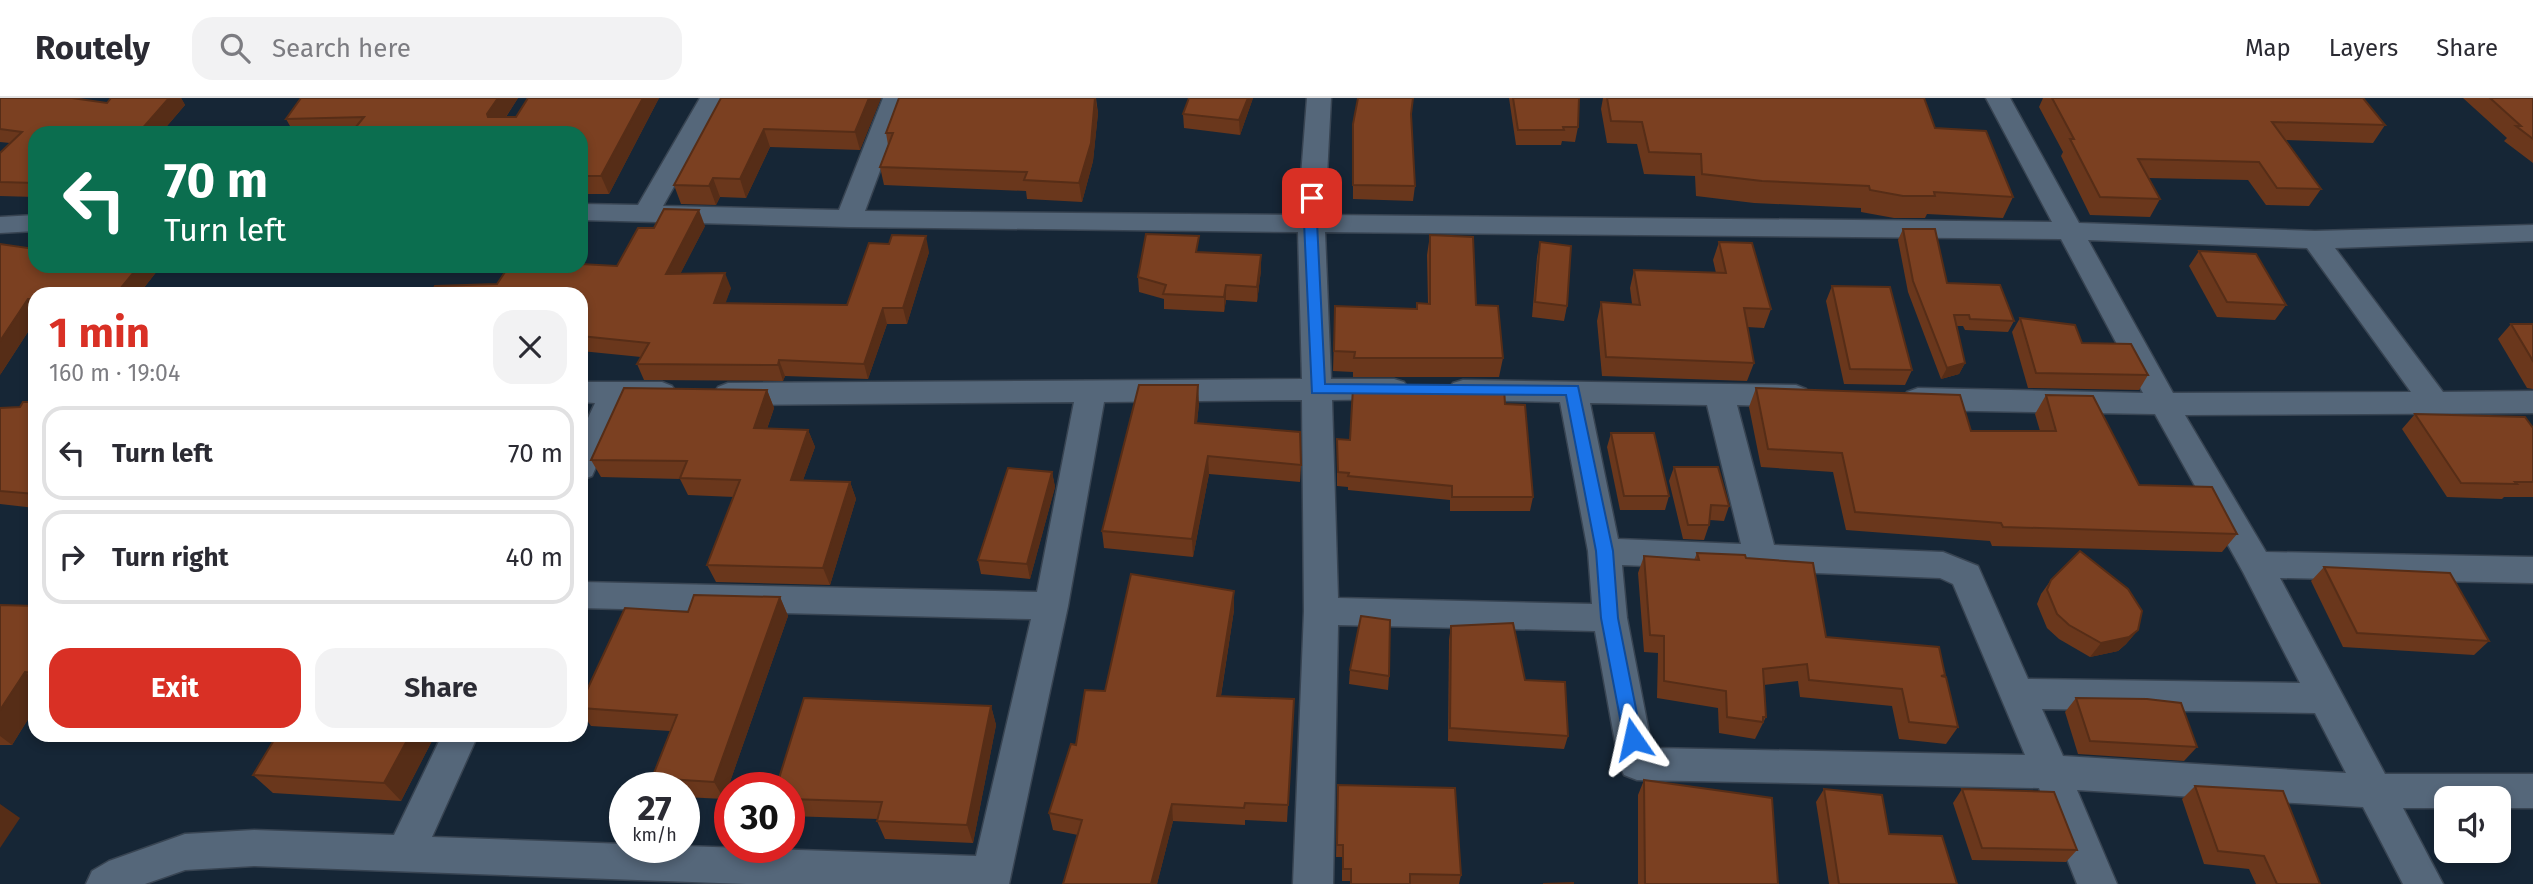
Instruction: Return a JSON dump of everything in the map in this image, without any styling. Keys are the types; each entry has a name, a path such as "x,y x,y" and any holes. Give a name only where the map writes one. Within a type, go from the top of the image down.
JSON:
{"street":[{"path":"647,212 712,98"},
{"path":"849,219 895,98"},
{"path":"1313,884 1321,611 1311,222 1319,98"},
{"path":"1998,98 2164,404 2256,565 2423,884"},
{"path":"588,212 849,219 2070,231 2315,240 2533,233"},
{"path":"0,225 28,223"},
{"path":"2315,240 2436,404"},
{"path":"588,393 852,395 1317,389 1573,390 1816,397"},
{"path":"106,884 122,874 185,852 254,848 404,855 612,873 991,880 1051,606 1091,390"},
{"path":"1573,390 1604,551 1610,618 1637,764 2051,772 2373,791 2533,791"},
{"path":"588,452 614,393"},
{"path":"1719,394 1759,556"},
{"path":"1886,398 2164,404 2533,402"},
{"path":"1604,551 1943,565 1966,576 2097,884"},
{"path":"2256,565 2533,570"},
{"path":"588,595 1051,606"},
{"path":"1321,611 1610,618"},
{"path":"2018,694 2326,698"},
{"path":"404,855 457,742"}],"building":[{"path":"0,98 72,98 107,103 111,98 169,98 144,126 28,126 28,183 0,182 0,153 22,132 0,129"},
{"path":"301,98 498,98 487,114 488,117 516,117 528,98 643,98 601,176 588,176 588,126 357,126 364,117 286,119"},
{"path":"721,98 869,98 855,132 764,129 740,179 713,178 709,186 674,185"},
{"path":"899,98 1095,98 1091,143 1079,183 1024,180 1027,172 880,167 893,133 886,133"},
{"path":"1189,98 1248,98 1239,120 1183,114"},
{"path":"1358,98 1413,98 1411,114 1415,186 1353,185 1353,124"},
{"path":"1513,98 1579,98 1578,127 1563,127 1564,130 1518,130"},
{"path":"1607,98 1924,98 1935,128 1986,131 2013,197 1934,192 1935,196 1903,196 1870,190 1869,186 1762,181 1702,174 1701,154 1649,152 1642,122 1611,121"},
{"path":"2052,98 2363,98 2385,125 2272,122 2321,189 2277,188 2259,162 2138,159 2160,199 2100,197"},
{"path":"2490,98 2533,98 2533,139 2516,126 2521,126"},
{"path":"664,209 699,210 666,274 725,273 714,303 847,305 869,243 889,244 892,235 926,236 903,308 883,308 864,364 779,360 778,365 637,364 649,343 588,337 588,287 434,287 497,284 504,273 588,273 588,264 617,266 638,228 654,228"},
{"path":"1903,229 1935,229 1947,283 2000,285 2014,321 1970,319 1969,315 1954,315 1965,363 1947,368 1913,281"},
{"path":"1146,234 1199,236 1196,252 1261,255 1257,287 1226,285 1224,297 1163,294 1166,285 1138,277"},
{"path":"1430,235 1473,237 1476,305 1498,306 1503,358 1354,358 1355,352 1334,351 1335,306 1417,309 1417,303 1430,304"},
{"path":"1540,242 1571,246 1567,306 1535,302"},
{"path":"1719,242 1752,243 1771,309 1744,308 1754,363 1606,357 1601,302 1640,305 1634,270 1726,273"},
{"path":"0,244 28,248 28,273 133,273 122,287 28,287 28,299 0,341"},
{"path":"2199,251 2256,254 2286,305 2227,302"},
{"path":"1832,286 1890,287 1912,370 1850,369"},
{"path":"2020,318 2075,325 2082,343 2131,344 2148,375 2036,373"},
{"path":"2511,324 2533,324 2533,361"},
{"path":"1139,385 1198,385 1195,423 1300,432 1301,465 1208,456 1192,539 1102,531"},
{"path":"624,388 767,390 754,428 808,430 791,480 850,482 823,568 707,565 740,480 680,478 687,461 591,460"},
{"path":"1353,388 1504,388 1505,404 1525,405 1533,497 1452,497 1452,486 1348,476 1349,473 1338,472 1337,439 1350,440"},
{"path":"1756,388 1960,395 1971,431 2056,431 2046,395 2093,396 2139,485 2212,487 2237,534 2003,527 2001,523 1855,512 1842,453 1768,449"},
{"path":"23,402 28,402 28,493 0,491 0,408 20,407"},
{"path":"2415,414 2525,417 2533,428 2533,482 2461,483"},
{"path":"1611,433 1654,433 1669,496 1624,496"},
{"path":"1674,467 1718,467 1729,506 1711,505 1709,525 1688,525"},
{"path":"1008,468 1052,472 1027,564 978,560"},
{"path":"2080,551 2128,589 2142,611 2138,630 2129,637 2101,643 2069,625 2057,614 2047,590 2051,580"},
{"path":"1697,553 1745,555 1746,558 1813,563 1826,637 1939,647 1945,675 1941,676 1946,677 1958,727 1909,722 1902,689 1809,680 1807,664 1763,669 1766,717 1763,717 1763,722 1727,717 1726,691 1664,681 1664,636 1650,635 1644,556 1699,560"},
{"path":"2324,567 2450,573 2489,641 2357,633"},
{"path":"1131,574 1234,591 1217,696 1294,699 1288,805 1245,803 1244,808 1172,804 1151,884 1063,884 1082,820 1049,813 1071,744 1076,745 1085,690 1105,691"},
{"path":"694,595 780,597 718,772 714,772 714,782 700,781 700,772 654,772 677,715 588,709 588,688 625,608 688,612"},
{"path":"0,605 28,606 28,672 25,672 0,710"},
{"path":"1361,616 1390,620 1389,676 1350,670"},
{"path":"1513,623 1525,680 1565,682 1568,736 1450,728 1451,626"},
{"path":"804,698 991,706 967,825 877,821 882,802 805,800 805,772 781,772"},
{"path":"2076,698 2147,699 2181,703 2197,747 2090,741"},
{"path":"273,742 406,742 384,783 253,775"},
{"path":"1644,780 1772,798 1778,884 1645,884"},
{"path":"1338,785 1455,788 1461,875 1410,874 1410,884 1351,884 1351,869 1343,869 1343,845 1337,845"},
{"path":"2195,786 2283,791 2320,884 2277,884 2264,856 2218,851"},
{"path":"1824,789 1882,795 1889,834 1942,836 1957,884 1839,884"},
{"path":"1962,789 2054,792 2077,850 1982,848"}],"route":[{"path":"1312,198 1317,389 1573,390 1604,551 1610,618 1633,739"}]}
